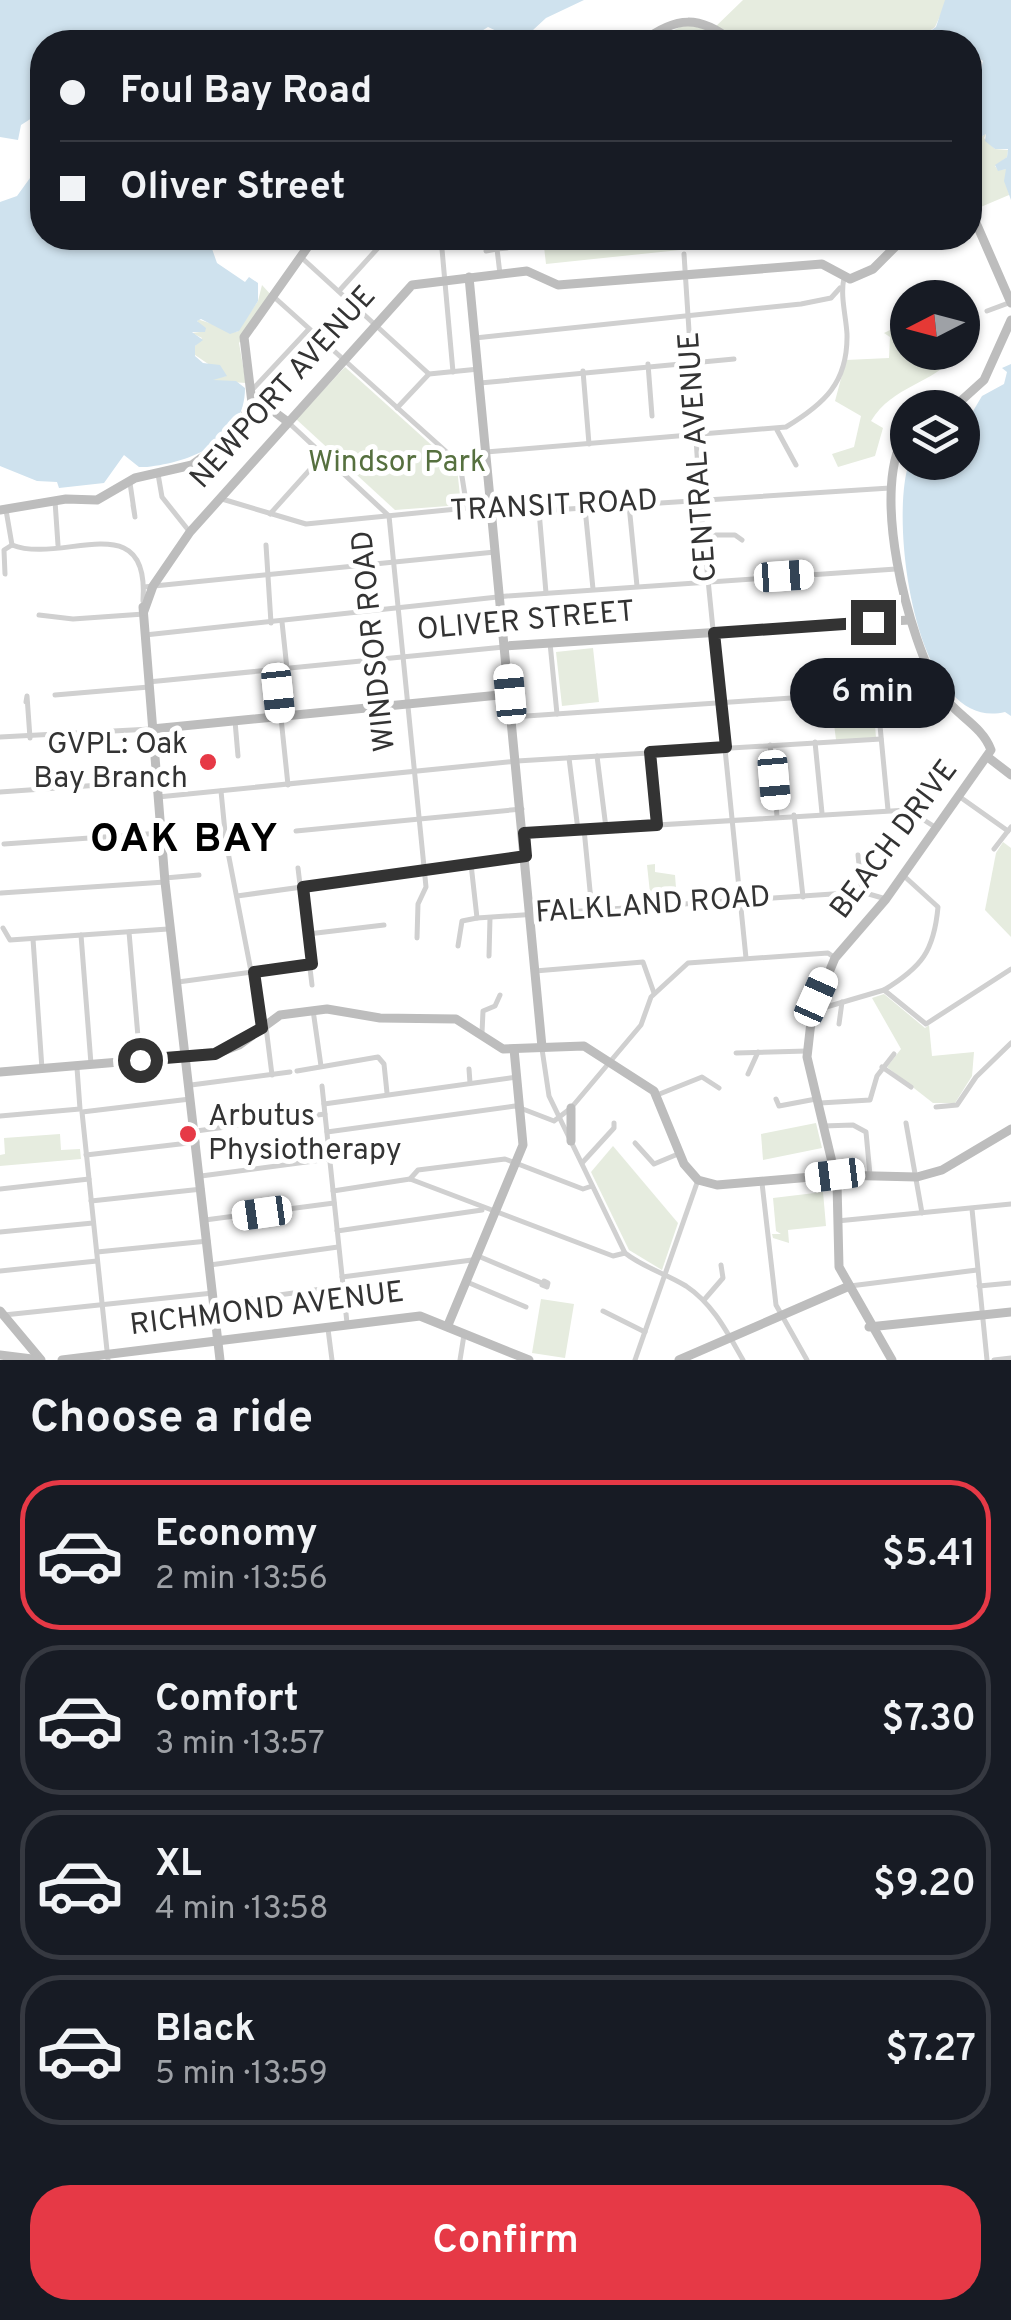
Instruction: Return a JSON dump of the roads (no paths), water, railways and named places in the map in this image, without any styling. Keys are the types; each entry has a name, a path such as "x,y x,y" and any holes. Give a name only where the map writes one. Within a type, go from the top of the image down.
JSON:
{"street":[{"path":"660,30 671,23 690,20 716,30"},
{"path":"982,233 1009,286 1011,302 987,311"},
{"path":"12,544 3,510 97,500 130,480 192,465 233,435 250,409 252,393 243,340 303,250"},
{"path":"338,291 375,250"},
{"path":"442,250 453,372"},
{"path":"496,250 500,274"},
{"path":"475,338 816,302 836,295 843,282 874,269 892,250"},
{"name":"CENTRAL AVENUE","path":"684,254 700,500 746,958"},
{"path":"298,255 429,374"},
{"name":"NEWPORT AVENUE","path":"148,587 220,497 412,285 528,271 558,285 822,264 843,282"},
{"path":"469,277 546,1088 625,1253 639,1266 704,1300 742,1360"},
{"path":"450,454 776,430 822,405 832,394 847,338 843,282"},
{"path":"274,297 450,454 462,469 467,508"},
{"path":"973,390 984,380 1011,320"},
{"path":"252,393 309,329"},
{"path":"480,382 734,359"},
{"path":"648,364 652,416"},
{"path":"397,408 429,374 479,369"},
{"path":"584,370 589,444"},
{"name":"WINDSOR ROAD","path":"252,393 324,454 388,516 426,894 418,904 418,938"},
{"path":"250,409 268,406"},
{"path":"776,430 796,465"},
{"path":"270,514 324,454"},
{"path":"158,474 162,497 190,532"},
{"path":"130,480 133,505"},
{"name":"BEACH DRIVE","path":"892,1360 847,1288 838,1261 835,1175 807,1052 814,1007 835,958 904,876 988,758 988,742 938,688 909,620 896,569 895,480"},
{"name":"TRANSIT ROAD","path":"220,497 306,524 467,508 492,514 894,488"},
{"path":"54,502 58,545"},
{"path":"629,505 637,586"},
{"path":"584,508 593,589"},
{"path":"539,511 546,593"},
{"path":"704,535 735,535 742,540"},
{"path":"5,574 4,550 12,544 102,544 136,554 148,587 143,609 165,880 192,1085 220,1360"},
{"path":"266,545 271,623"},
{"path":"148,587 496,552"},
{"path":"146,635 546,593 896,569"},
{"path":"39,615 73,618 143,609"},
{"name":"OLIVER STREET","path":"55,695 505,646 909,620"},
{"path":"282,622 286,669"},
{"path":"550,643 556,714"},
{"path":"276,670 288,784"},
{"path":"512,718 938,688"},
{"path":"0,738 152,729 510,694"},
{"path":"877,694 888,811"},
{"path":"26,702 30,738"},
{"path":"235,721 238,756"},
{"path":"158,797 516,761 881,738"},
{"path":"815,742 822,813"},
{"path":"770,744 777,816"},
{"path":"650,752 657,825"},
{"path":"597,756 606,828"},
{"path":"568,758 592,911"},
{"path":"988,758 1011,774"},
{"path":"0,792 156,781"},
{"path":"222,791 237,896 272,1075"},
{"path":"960,798 1009,829 994,850"},
{"path":"296,831 522,808"},
{"path":"524,833 888,811 912,811 938,828"},
{"path":"794,815 803,896"},
{"path":"4,844 161,833"},
{"path":"858,854 862,892"},
{"path":"237,896 526,856"},
{"path":"458,946 462,921 476,918 471,864"},
{"path":"298,868 312,986"},
{"path":"1,893 199,874"},
{"path":"814,1007 884,990 914,972 935,938 938,907 904,876"},
{"name":"FALKLAND ROAD","path":"476,918 862,892 876,892 886,899"},
{"path":"490,918 490,956"},
{"path":"308,934 384,925"},
{"path":"3,928 10,940 171,928"},
{"path":"129,932 140,1060"},
{"path":"82,935 91,1064"},
{"path":"33,939 42,1069"},
{"path":"326,1132 511,1106 554,1121 571,1108 641,1025 654,993 692,962 828,953 835,958"},
{"path":"535,971 642,962 654,993"},
{"path":"178,982 312,964"},
{"path":"884,990 923,1024 1011,969"},
{"path":"480,1035 483,1012 495,1006 500,995"},
{"path":"839,1024 842,1002"},
{"path":"0,1072 230,1050 280,1016 313,1010 388,1019 452,1018 500,1049 543,1052 579,1045 657,1095 680,1154 698,1180 717,1185 835,1175 917,1177 942,1170 1011,1129"},
{"path":"313,1010 318,1054 324,1068"},
{"path":"936,1108 957,1105 976,1077 1011,1043"},
{"path":"448,1326 490,1211 524,1145 514,1049"},
{"path":"748,1074 758,1052"},
{"path":"736,1053 807,1052"},
{"path":"776,1099 779,1106 870,1100 882,1068 894,1054"},
{"path":"192,1085 378,1057 384,1064 387,1094"},
{"path":"77,1065 108,1358"},
{"path":"882,1068 911,1087"},
{"path":"469,1069 470,1083"},
{"path":"324,1104 517,1077"},
{"path":"657,1095 702,1078 718,1088"},
{"path":"322,1086 347,1326"},
{"path":"0,1116 193,1099"},
{"path":"571,1108 571,1141"},
{"path":"86,1155 325,1114"},
{"path":"906,1122 922,1213"},
{"path":"582,1163 614,1128 614,1123"},
{"path":"823,1126 853,1125 866,1132 870,1178"},
{"path":"635,1142 654,1164 680,1154"},
{"path":"201,1176 329,1159"},
{"path":"410,1179 418,1170 498,1159 583,1189 592,1186"},
{"path":"333,1191 410,1179 613,1256 625,1253"},
{"path":"0,1189 90,1180"},
{"path":"635,1360 698,1180"},
{"path":"762,1184 776,1304 807,1360"},
{"path":"91,1201 202,1189"},
{"path":"205,1220 334,1203"},
{"path":"838,1221 1011,1204"},
{"path":"972,1208 990,1360 1011,1358"},
{"path":"337,1230 490,1211"},
{"path":"0,1232 93,1222"},
{"path":"97,1252 208,1241"},
{"path":"210,1265 338,1247"},
{"path":"342,1278 476,1258 542,1283"},
{"path":"0,1271 98,1261"},
{"path":"704,1300 723,1278 721,1265"},
{"path":"680,1360 847,1288 977,1270"},
{"path":"467,1282 526,1307"},
{"path":"979,1286 1011,1283"},
{"path":"2,1313 343,1286"},
{"path":"603,1312 645,1332"},
{"path":"869,1327 1011,1312"},
{"path":"2,1313 41,1360"},
{"name":"RICHMOND AVENUE","path":"62,1360 108,1358 420,1316 529,1360"},
{"path":"328,1329 332,1360"},
{"path":"460,1360 464,1332"},
{"path":"20,1357 24,1351 22,1336"},
{"path":"0,1355 41,1360"}],"water":[{"path":"0,0 584,0 546,18 533,30 30,30 30,119 21,125 18,140 0,137"},
{"path":"945,0 1011,0 1011,200 1004,181 1006,169 998,171 995,165 1007,157 1008,149 995,149 985,141 986,134 982,136 982,30 932,30"},
{"path":"30,178 30,250 212,250 217,263 245,282 249,277 258,283 258,301 239,331 230,334 201,319 197,321 206,328 205,332 192,332 203,340 195,346 195,356 203,363 220,365 227,376 213,380 236,381 245,388 243,406 226,435 197,454 164,464 139,467 124,455 104,483 59,488 57,482 37,481 0,466 0,202 17,196"},
{"path":"1011,364 1011,716 974,710 949,691 930,658 916,618 903,529 906,480 980,480 980,399 1004,384 1007,372 1002,368"}],"place":[{"name":"GVPL: Oak Bay Branch","path":"208,762"},
{"name":"Arbutus Physiotherapy","path":"188,1134"}],"district":[{"name":"OAK BAY","path":"185,841"}],"park label":[{"name":"Windsor Park","path":"397,463"}]}
